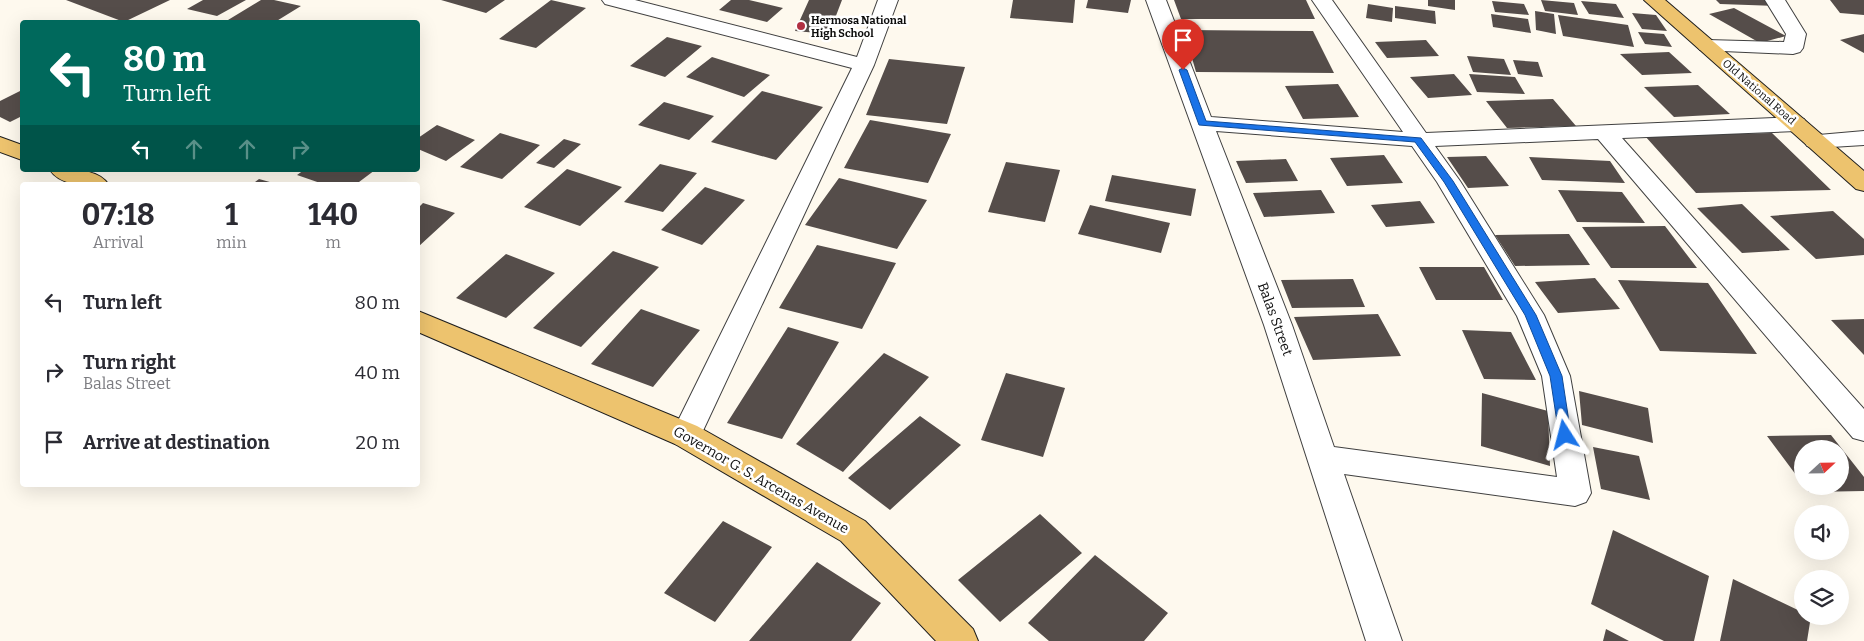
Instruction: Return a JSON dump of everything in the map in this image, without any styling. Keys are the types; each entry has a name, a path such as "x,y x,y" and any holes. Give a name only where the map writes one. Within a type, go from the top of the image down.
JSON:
{"main road":[{"name":"Old National Road","path":"1654,0 1864,184"},
{"path":"0,144 20,152"},
{"path":"67,172 90,182"},
{"name":"Governor G. S. Arcenas Avenue","path":"420,322 686,434 853,531 960,641"}],"street":[{"path":"612,0 864,65"},
{"path":"686,434 864,65 888,0"},
{"name":"Balas Street","path":"1156,0 1278,326 1384,641"},
{"path":"1322,0 1448,181 1530,315 1556,376 1575,493 1323,458"},
{"path":"1707,46 1793,48 1796,34 1776,0"},
{"path":"1203,123 1418,140 1796,124"},
{"path":"1604,132 1864,430"},
{"path":"1815,141 1864,138"}],"building":[{"path":"66,0 170,0 128,20 119,20"},
{"path":"203,0 246,0 217,16 187,9"},
{"path":"261,0 274,0 301,6 278,20 228,20"},
{"path":"441,0 505,0 486,13"},
{"path":"551,0 586,8 536,48 499,39"},
{"path":"731,0 749,0 783,8 767,22 719,10"},
{"path":"809,0 842,0 829,34 795,31"},
{"path":"1013,0 1075,0 1073,23 1010,18"},
{"path":"1088,0 1131,0 1128,13 1086,8"},
{"path":"1174,0 1306,0 1315,19 1181,19"},
{"path":"1428,0 1455,0 1455,10 1428,6"},
{"path":"1541,0 1574,3 1578,15 1545,11"},
{"path":"1716,0 1771,0 1777,6 1720,4"},
{"path":"1830,0 1864,0 1864,15 1840,13"},
{"path":"1492,1 1524,4 1529,15 1495,12"},
{"path":"1581,1 1616,4 1624,18 1589,14"},
{"path":"1368,4 1393,8 1392,22 1366,18"},
{"path":"1395,6 1435,11 1436,24 1395,18"},
{"path":"1734,8 1786,36 1760,43 1709,14"},
{"path":"1535,11 1554,14 1556,34 1536,30"},
{"path":"1632,13 1656,15 1667,31 1642,29"},
{"path":"1491,14 1528,19 1531,33 1493,27"},
{"path":"1558,15 1628,25 1634,47 1563,36"},
{"path":"1184,30 1313,31 1334,73 1196,72"},
{"path":"1638,32 1664,34 1672,47 1645,44"},
{"path":"1864,34 1864,53 1840,40"},
{"path":"667,37 702,46 665,77 630,66"},
{"path":"1426,40 1439,56 1387,58 1375,42"},
{"path":"1669,52 1692,73 1642,75 1620,54"},
{"path":"1467,56 1504,59 1511,75 1473,72"},
{"path":"712,57 770,75 744,97 686,77"},
{"path":"889,59 965,67 947,124 866,115"},
{"path":"1513,60 1538,62 1543,77 1518,74"},
{"path":"1454,74 1472,95 1428,98 1410,77"},
{"path":"1469,74 1515,77 1525,94 1477,92"},
{"path":"1338,84 1359,117 1303,119 1285,86"},
{"path":"1698,85 1730,114 1674,117 1644,87"},
{"path":"20,91 20,117 10,122 0,117 0,101"},
{"path":"762,91 823,107 776,160 711,142"},
{"path":"1553,99 1576,126 1507,128 1486,101"},
{"path":"664,102 714,116 689,140 638,125"},
{"path":"870,120 951,134 928,183 844,168"},
{"path":"437,125 475,140 446,161 420,150 420,137"},
{"path":"500,133 540,145 502,179 460,167"},
{"path":"1772,133 1831,190 1696,193 1645,136"},
{"path":"564,139 581,144 554,168 536,163"},
{"path":"1384,155 1403,183 1347,186 1330,158"},
{"path":"1486,156 1509,186 1468,188 1447,157"},
{"path":"1529,157 1610,161 1625,183 1542,180"},
{"path":"1286,159 1298,181 1246,183 1236,161"},
{"path":"1006,162 1060,170 1045,222 988,212"},
{"path":"660,164 697,173 663,212 624,202"},
{"path":"567,169 622,187 580,226 524,207"},
{"path":"301,172 372,172 359,182 317,182 297,175"},
{"path":"1112,175 1196,189 1191,216 1105,201"},
{"path":"839,178 927,200 897,249 805,225"},
{"path":"259,179 270,182 255,182"},
{"path":"705,187 745,200 702,245 661,230"},
{"path":"1321,190 1335,213 1264,217 1253,193"},
{"path":"1558,190 1622,192 1645,223 1577,222"},
{"path":"1420,201 1435,223 1386,227 1371,205"},
{"path":"423,203 455,213 420,245 420,206"},
{"path":"1742,204 1790,250 1742,253 1697,208"},
{"path":"1090,205 1170,223 1161,253 1078,234"},
{"path":"1833,211 1864,239 1864,255 1816,259 1770,216"},
{"path":"1665,226 1697,268 1611,268 1582,227"},
{"path":"1569,234 1590,265 1515,266 1495,235"},
{"path":"817,245 896,263 862,329 779,308"},
{"path":"613,251 659,267 581,347 533,328"},
{"path":"506,254 555,273 506,318 456,298"},
{"path":"1419,267 1484,267 1503,300 1436,300"},
{"path":"1595,278 1620,309 1558,313 1535,282"},
{"path":"1353,279 1365,307 1292,308 1281,280"},
{"path":"1618,280 1708,283 1757,354 1660,351"},
{"path":"641,309 700,330 653,387 591,364"},
{"path":"1378,314 1401,356 1313,360 1294,317"},
{"path":"1864,319 1864,355 1831,320"},
{"path":"788,327 839,342 782,439 727,423"},
{"path":"1462,330 1511,332 1536,380 1484,379"},
{"path":"884,353 929,377 843,472 796,444"},
{"path":"1006,373 1065,388 1043,457 981,440"},
{"path":"1579,391 1648,408 1653,443 1582,425"},
{"path":"1482,393 1548,411 1550,466 1481,446"},
{"path":"920,416 961,445 890,510 848,478"},
{"path":"1831,435 1835,440 1794,440 1794,472 1767,436"},
{"path":"1593,447 1639,456 1650,500 1601,489"},
{"path":"1849,458 1864,477 1864,491 1849,491"},
{"path":"1040,514 1082,553 1000,622 958,580"},
{"path":"723,521 772,547 715,622 664,593"},
{"path":"1613,530 1709,576 1694,641 1664,641 1591,604"},
{"path":"1095,555 1168,613 1144,641 1049,641 1028,623"},
{"path":"817,562 881,603 851,641 749,641"},
{"path":"1733,579 1794,608 1794,625 1810,625 1807,641 1720,641"},
{"path":"1606,629 1629,641 1603,641"}],"place":[{"name":"Hermosa National High School","path":"801,26"}],"route":[{"path":"1183,70 1203,123 1418,140 1448,181 1530,315 1556,376 1565,435"}]}
